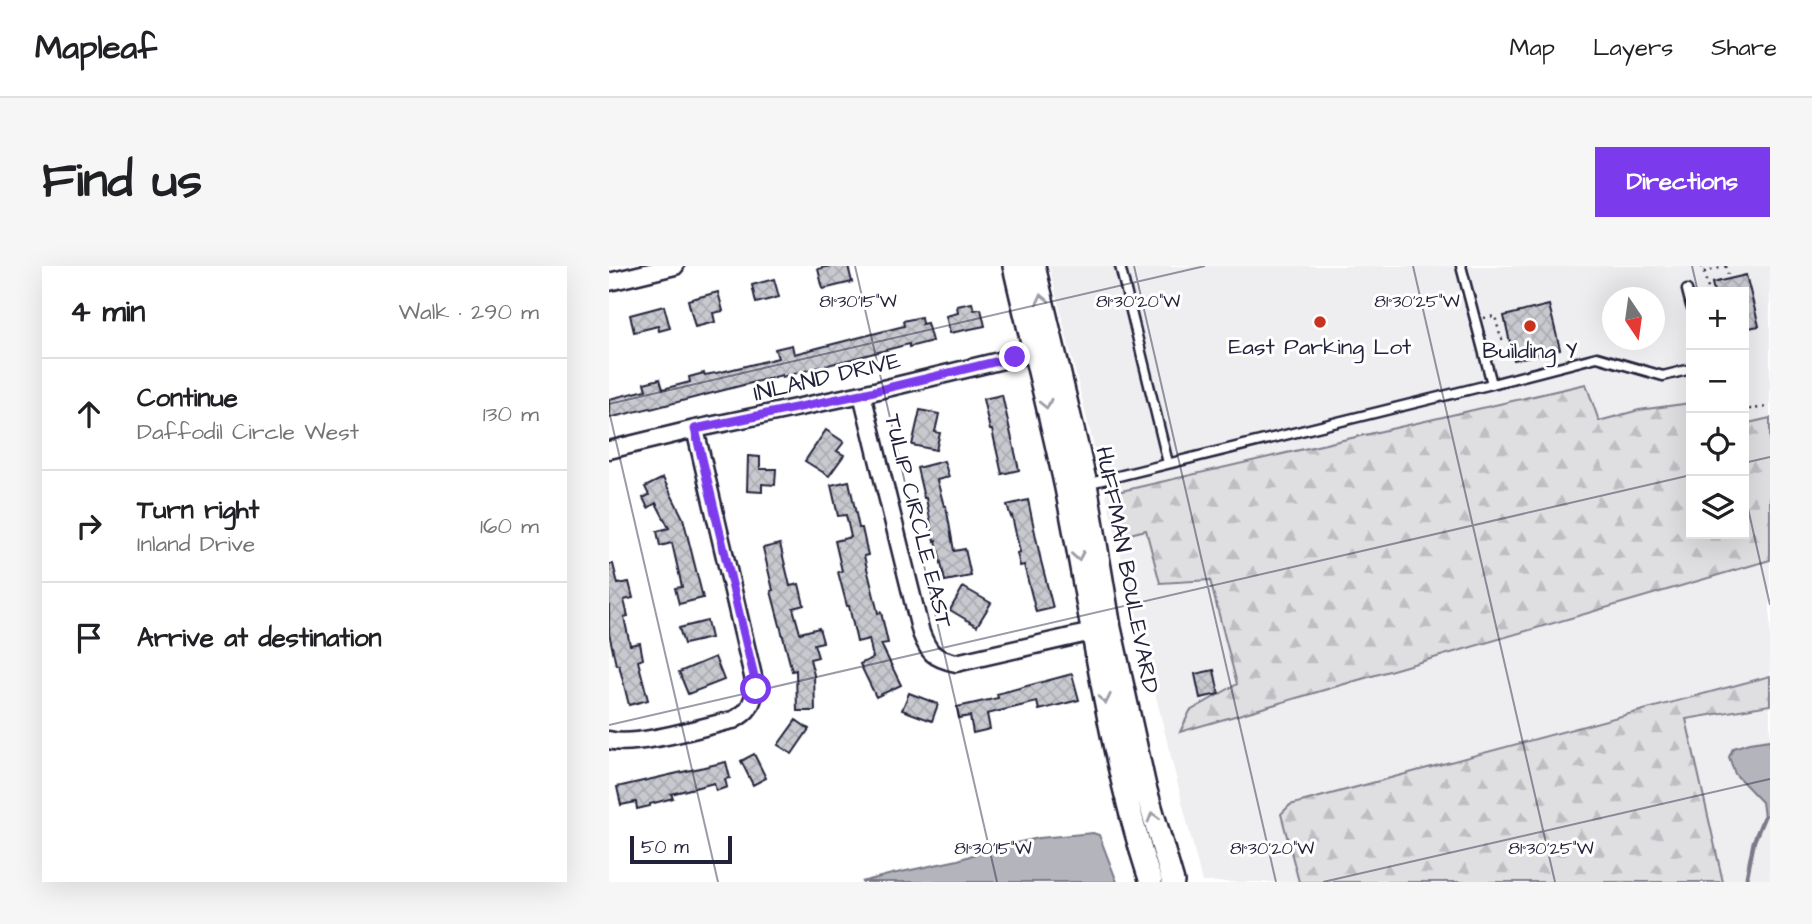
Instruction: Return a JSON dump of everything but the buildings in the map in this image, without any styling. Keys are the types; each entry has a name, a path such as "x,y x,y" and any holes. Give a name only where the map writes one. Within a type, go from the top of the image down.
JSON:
{"street":[{"path":"609,282 675,266"},
{"name":"HUFFMAN BOULEVARD","path":"1014,266 1044,350 1076,486 1101,630 1124,790 1151,882"},
{"name":"HUFFMAN BOULEVARD","path":"1034,266 1044,350"},
{"name":"INLAND DRIVE","path":"609,450 862,394 1044,350"},
{"name":"TULIP CIRCLE EAST","path":"862,394 921,632 928,650 935,656 956,663 1101,630"},
{"path":"609,740 617,743 634,742 733,720 748,709 756,689 695,429"},
{"name":"HUFFMAN BOULEVARD","path":"1101,630 1173,882"}],"lane":[{"path":"1120,266 1168,463"},
{"path":"1461,266 1492,384"},
{"path":"1076,486 1597,357 1663,376 1686,370"}],"path":[{"path":"1702,266 1708,287"},
{"path":"1704,272 1727,266 1729,279"},
{"path":"1483,319 1495,316 1501,339 1509,337"},
{"path":"1749,408 1770,407"}],"shaded area":[{"path":"1049,266 1770,266 1770,882 1202,882"},
{"path":"1770,740 1770,814 1764,817 1762,802 1735,774 1729,757 1733,748"},
{"path":"1093,833 1099,835 1117,882 861,882 958,860 996,847 1039,838"}],"green space":[{"path":"1586,384 1599,421 1639,410 1686,404 1686,539 1749,539 1749,423 1770,418 1770,560 1180,732 1190,711 1237,684 1210,580 1160,583 1146,530 1126,535 1117,492"},
{"path":"1770,676 1770,705 1686,719 1723,882 1299,882 1281,814 1290,805"}],"waterway":[{"path":"1747,882 1754,841 1764,817"}],"place":[{"name":"East Parking Lot","path":"1320,322"},
{"name":"Building Y","path":"1530,326"}],"route":[{"path":"756,689 695,429 862,394 1015,357"}]}
